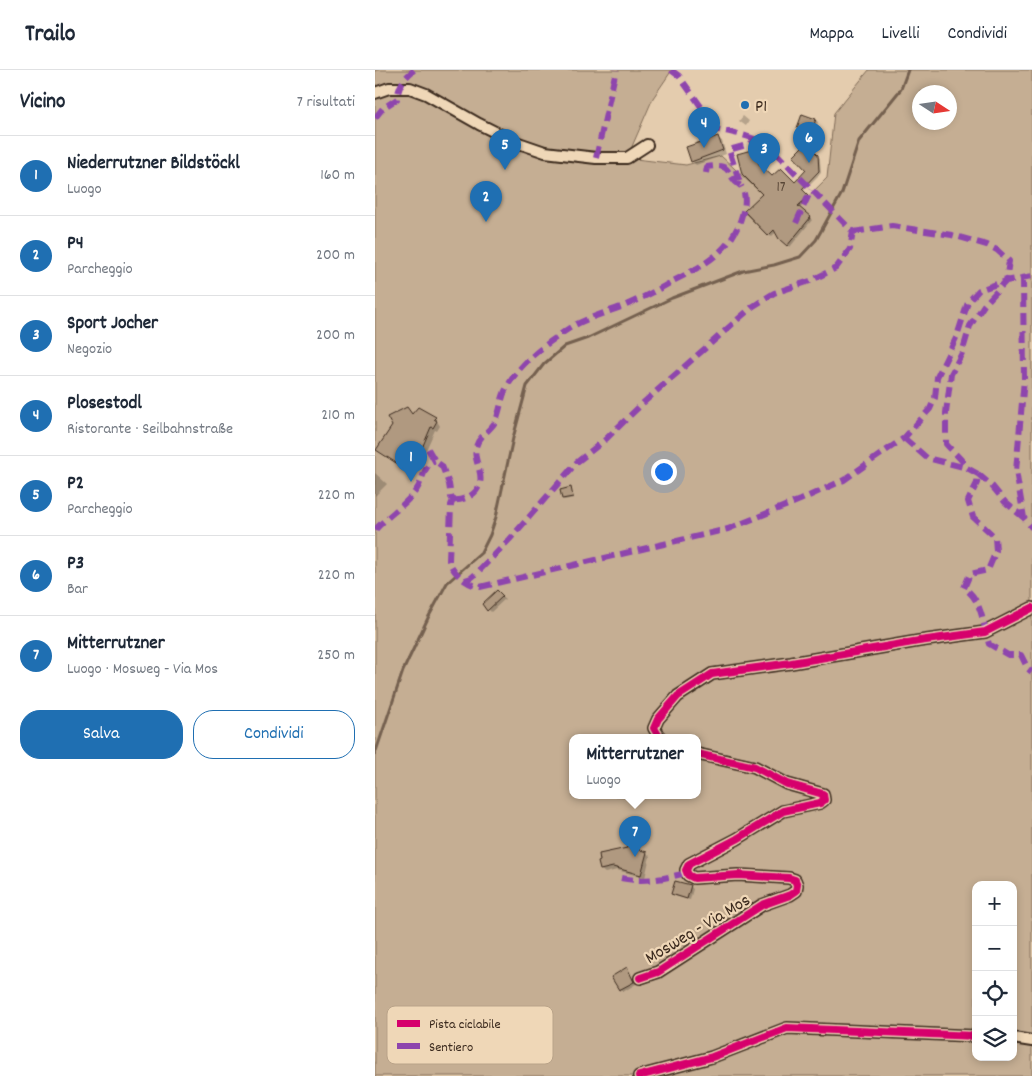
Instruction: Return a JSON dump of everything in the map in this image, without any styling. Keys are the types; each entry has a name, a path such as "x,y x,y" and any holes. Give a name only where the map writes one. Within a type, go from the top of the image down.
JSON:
{"street":[{"path":"375,93 389,88 410,88 426,94 513,141 545,152 596,158 627,158 647,145"},
{"path":"657,734 654,728 658,718 678,696 712,674 985,632 1032,608"},
{"name":"Mosweg - Via Mos","path":"639,978 658,972 762,905 796,891 797,885 795,880 789,878 738,875 694,878 688,875 686,870 689,864 737,839 783,811 820,803 824,800 823,794 787,784 755,767 701,755"},
{"path":"639,1076 712,1057 787,1028 972,1036"},
{"path":"1017,1039 1032,1041"}],"shaded area":[{"path":"375,70 672,70 653,98 627,158 686,165 721,156 762,194 744,212 768,236 827,178 834,113 869,70 1032,70 1032,1076 375,1076"}],"building":[{"path":"802,114 816,119 811,133 797,128"},
{"path":"718,136 723,150 691,162 686,147"},
{"path":"806,143 818,155 819,171 802,189 809,196 798,206 811,217 787,246 779,239 774,230 768,236 744,211 762,194 742,174 737,154 755,149 759,164 772,176 781,168 795,182 806,170 793,156"},
{"path":"407,407 412,414 418,407 436,417 434,419 437,421 433,428 431,427 422,448 418,445 404,468 376,450 392,426 387,417"},
{"path":"571,487 573,497 562,499 560,490"},
{"path":"497,590 503,596 487,611 482,604"},
{"path":"627,846 647,852 641,875 613,867 600,870 599,854 627,848"},
{"path":"675,881 691,885 687,899 671,894"},
{"path":"627,967 634,982 619,990 611,977"}],"waterway":[{"path":"375,754 403,671 428,618 447,583 481,553 490,535 527,386 544,364 565,346 588,338 672,298 743,271 774,265 800,257 816,240 842,193 859,141 901,89 908,70"}],"marked path":[{"path":"375,118 383,108 397,99 402,83 414,70"},
{"path":"596,158 616,70"},
{"path":"671,70 679,76 702,108 703,124 713,129 735,133 760,141 769,146 853,232"},
{"path":"706,173 707,167 722,166 726,168 732,178 741,186 729,150 760,141"},
{"path":"453,500 469,497 476,491 480,480 475,453 476,447 480,439 494,424 509,383 526,362 573,326 644,297 715,256 731,238 742,215 745,197 741,186"},
{"path":"796,223 811,190"},
{"path":"853,232 892,226 952,235 987,245 997,250 1009,261 1006,281 984,305 970,326 962,353 951,374 946,413 946,444 967,468"},
{"path":"465,580 477,573 510,539 577,462 606,439 643,403 752,307 774,293 810,281 836,268 850,249 853,232"},
{"path":"428,449 435,461 442,466 453,500 451,505 449,561 461,578 470,584 480,587 728,529 844,480 904,438 930,409 935,398 937,377 957,336 968,302 979,290 1006,281 1032,276"},
{"path":"1023,277 1024,379 1016,471 1024,518"},
{"path":"904,438 927,458 967,468 978,474 977,483 968,501 973,517 995,537 996,551 988,570 970,574 964,588 975,599 989,644 1008,655 1021,655 1028,669 1032,672"},
{"path":"375,530 413,495 428,465 435,461"},
{"path":"978,474 1032,528"},
{"path":"621,878 646,880 687,873"}],"cycle path":[{"path":"657,734 654,728 658,719 678,696 712,674 985,632 1032,608"},
{"path":"640,978 658,972 762,905 796,891 797,885 795,880 789,878 738,875 694,878 688,875 686,870 689,864 737,839 783,811 820,803 824,800 823,794 787,784 755,767 701,755"},
{"path":"639,1076 712,1057 787,1028 972,1036"}],"place":[{"name":"P1","path":"745,105"},
{"name":"Plosestodl","path":"704,148"},
{"name":"P3","path":"809,163"},
{"name":"P2","path":"505,170"},
{"name":"Sport Jocher","path":"764,174"},
{"name":"P4","path":"486,222"},
{"name":"Niederrutzner Bildstöckl","path":"411,482"},
{"name":"Mitterrutzner","path":"635,857"}]}
